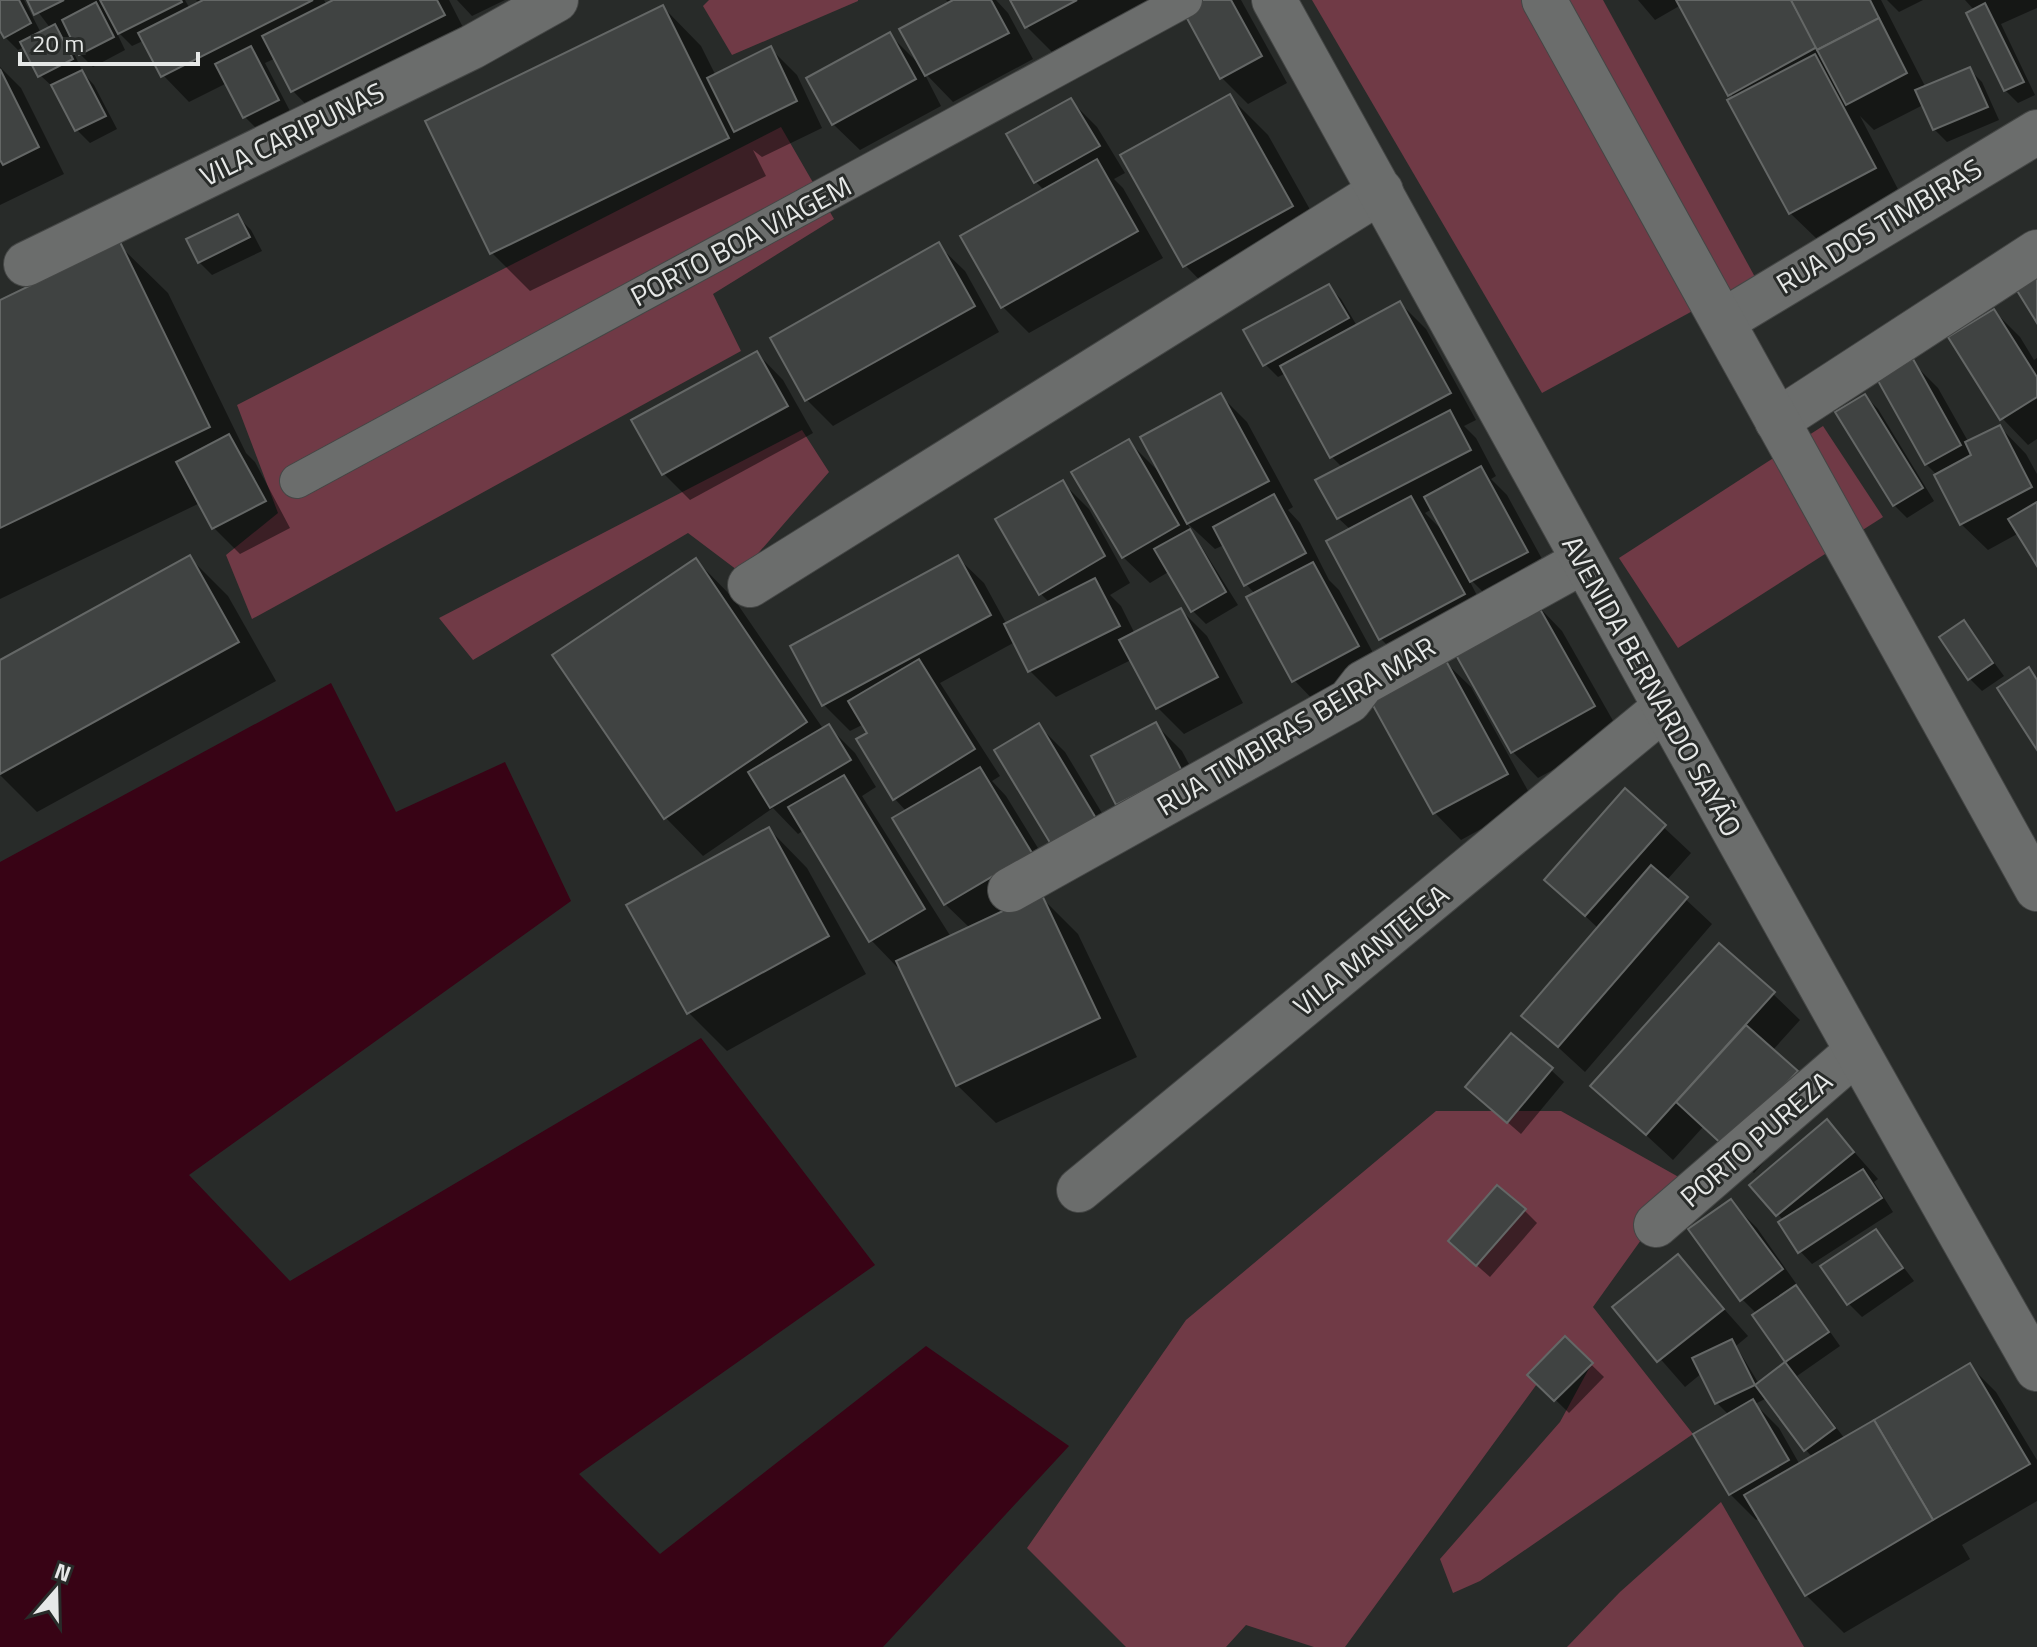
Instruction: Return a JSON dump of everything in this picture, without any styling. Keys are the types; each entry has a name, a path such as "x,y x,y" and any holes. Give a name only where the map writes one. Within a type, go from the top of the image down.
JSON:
{"street":[{"name":"VILA CARIPUNAS","path":"26,264 472,47 556,0"},
{"name":"AVENIDA BERNARDO SAYÃO","path":"1274,0 1522,443 1582,562 1663,709 2037,1369"},
{"path":"1544,0 2037,889"},
{"name":"RUA DOS TIMBIRAS","path":"1723,321 2037,132"},
{"path":"750,585 1381,191"},
{"path":"1777,421 2037,252"},
{"name":"RUA TIMBIRAS BEIRA MAR","path":"1010,890 1349,701 1363,683 1582,562"},
{"name":"VILA MANTEIGA","path":"1079,1190 1663,709"},
{"name":"PORTO PUREZA","path":"1656,1225 1856,1052"}],"lane":[{"name":"PORTO BOA VIAGEM","path":"297,481 1185,0"}],"shaded area":[{"path":"709,0 858,1 732,55 703,6"},
{"path":"1312,0 1603,0 1755,277 1542,393"},
{"path":"781,127 834,219 713,294 741,351 252,619 226,555 278,513 237,405"},
{"path":"1823,426 1883,517 1678,648 1619,558"},
{"path":"802,430 829,472 741,573 688,533 473,660 439,618"},
{"path":"331,683 396,812 505,762 571,901 189,1175 290,1281 701,1038 875,1265 579,1474 660,1554 926,1346 1069,1446 883,1647 0,1647 0,862"},
{"path":"1436,1111 1561,1111 1684,1180 1593,1307 1693,1434 1480,1581 1453,1593 1440,1559 1560,1422 1592,1363 1569,1340 1345,1647 1314,1647 1246,1625 1226,1647 1126,1647 1027,1548 1186,1320"},
{"path":"1721,1502 1804,1647 1567,1647 1620,1592"}],"building":[{"path":"0,0 19,0 31,23 4,38 0,31"},
{"path":"27,0 64,0 34,15"},
{"path":"100,0 181,0 182,2 118,34"},
{"path":"203,0 313,0 161,77 138,33"},
{"path":"333,0 437,0 445,15 291,92 262,36"},
{"path":"953,0 991,0 1009,33 925,76 899,29"},
{"path":"1010,0 1077,0 1025,28"},
{"path":"1177,0 1231,0 1262,56 1220,79"},
{"path":"1676,0 1791,0 1817,47 1728,96"},
{"path":"1791,0 1870,0 1879,18 1817,50"},
{"path":"96,2 114,37 79,55 62,20"},
{"path":"1985,3 2024,82 2004,91 1966,13"},
{"path":"663,5 729,138 490,254 425,121"},
{"path":"1879,18 1907,73 1846,105 1817,50"},
{"path":"55,24 73,59 38,77 20,42"},
{"path":"890,32 916,79 832,125 806,78"},
{"path":"251,46 279,100 243,118 215,64"},
{"path":"771,46 797,101 734,132 707,78"},
{"path":"1815,54 1876,168 1789,214 1727,100"},
{"path":"1970,67 1988,107 1933,130 1915,90"},
{"path":"0,69 39,147 3,165 0,160"},
{"path":"82,70 106,116 75,131 51,85"},
{"path":"1230,94 1293,206 1183,267 1120,155"},
{"path":"1071,98 1100,146 1034,183 1006,134"},
{"path":"1097,159 1138,231 1001,308 960,236"},
{"path":"238,214 250,237 198,263 186,239"},
{"path":"120,242 210,427 0,528 0,300"},
{"path":"939,242 975,306 805,401 770,338"},
{"path":"2037,269 2037,323 2013,284"},
{"path":"1329,284 1349,318 1263,366 1243,330"},
{"path":"1400,301 1451,393 1330,458 1280,366"},
{"path":"1994,309 2037,377 2037,397 2000,420 1948,337"},
{"path":"757,351 788,406 662,475 631,420"},
{"path":"1913,359 1961,445 1925,465 1877,379"},
{"path":"1221,393 1269,481 1187,524 1140,437"},
{"path":"1865,394 1923,488 1893,506 1835,412"},
{"path":"1450,410 1471,450 1337,519 1315,480"},
{"path":"2000,425 2032,487 1960,525 1934,475 1971,455 1965,442"},
{"path":"229,434 266,501 212,529 176,462"},
{"path":"1129,439 1179,525 1122,558 1071,472"},
{"path":"1481,466 1528,552 1470,582 1424,497"},
{"path":"1063,480 1105,556 1039,595 995,519"},
{"path":"1274,494 1306,553 1244,586 1213,527"},
{"path":"1411,496 1465,594 1379,640 1326,541"},
{"path":"2037,502 2037,566 2008,519"},
{"path":"1190,529 1226,592 1191,612 1154,549"},
{"path":"190,555 239,642 0,774 0,660"},
{"path":"958,555 991,615 822,706 790,646"},
{"path":"696,558 807,722 664,819 552,655"},
{"path":"1313,562 1359,646 1292,682 1246,597"},
{"path":"1095,578 1120,626 1028,672 1004,624"},
{"path":"1536,602 1595,706 1511,753 1452,648"},
{"path":"1181,608 1218,677 1156,709 1119,640"},
{"path":"1964,620 1993,663 1968,680 1939,637"},
{"path":"919,659 975,749 893,800 856,739 867,733 848,701"},
{"path":"1445,659 1508,774 1433,814 1370,700"},
{"path":"2029,667 2037,680 2037,750 1997,688"},
{"path":"1156,722 1182,771 1116,805 1091,756"},
{"path":"1039,723 1097,820 1052,846 994,750"},
{"path":"829,724 851,760 770,808 748,772"},
{"path":"980,767 1032,853 944,905 892,818"},
{"path":"844,775 925,909 869,942 788,807"},
{"path":"1625,788 1666,825 1585,916 1544,880"},
{"path":"769,827 829,936 687,1014 626,905"},
{"path":"1651,865 1688,897 1558,1047 1521,1016"},
{"path":"1041,893 1100,1018 956,1086 896,961"},
{"path":"1719,943 1775,992 1646,1135 1590,1086"},
{"path":"1746,1025 1798,1071 1726,1148 1676,1102"},
{"path":"1511,1033 1553,1068 1507,1123 1465,1087"},
{"path":"1827,1119 1854,1152 1776,1216 1749,1185"},
{"path":"1863,1169 1882,1198 1798,1253 1778,1222"},
{"path":"1497,1185 1526,1209 1476,1266 1448,1241"},
{"path":"1731,1199 1783,1269 1740,1301 1688,1229"},
{"path":"1876,1229 1903,1268 1847,1305 1820,1266"},
{"path":"1678,1254 1724,1309 1657,1362 1612,1307"},
{"path":"1796,1285 1829,1332 1785,1362 1752,1315"},
{"path":"1565,1336 1593,1363 1554,1401 1527,1375"},
{"path":"1732,1339 1755,1385 1715,1404 1692,1358"},
{"path":"1785,1362 1835,1428 1804,1451 1755,1385"},
{"path":"1970,1363 2030,1464 1933,1520 1874,1420"},
{"path":"1753,1399 1789,1460 1729,1495 1693,1434"},
{"path":"1874,1420 1933,1520 1805,1596 1744,1495"}]}
